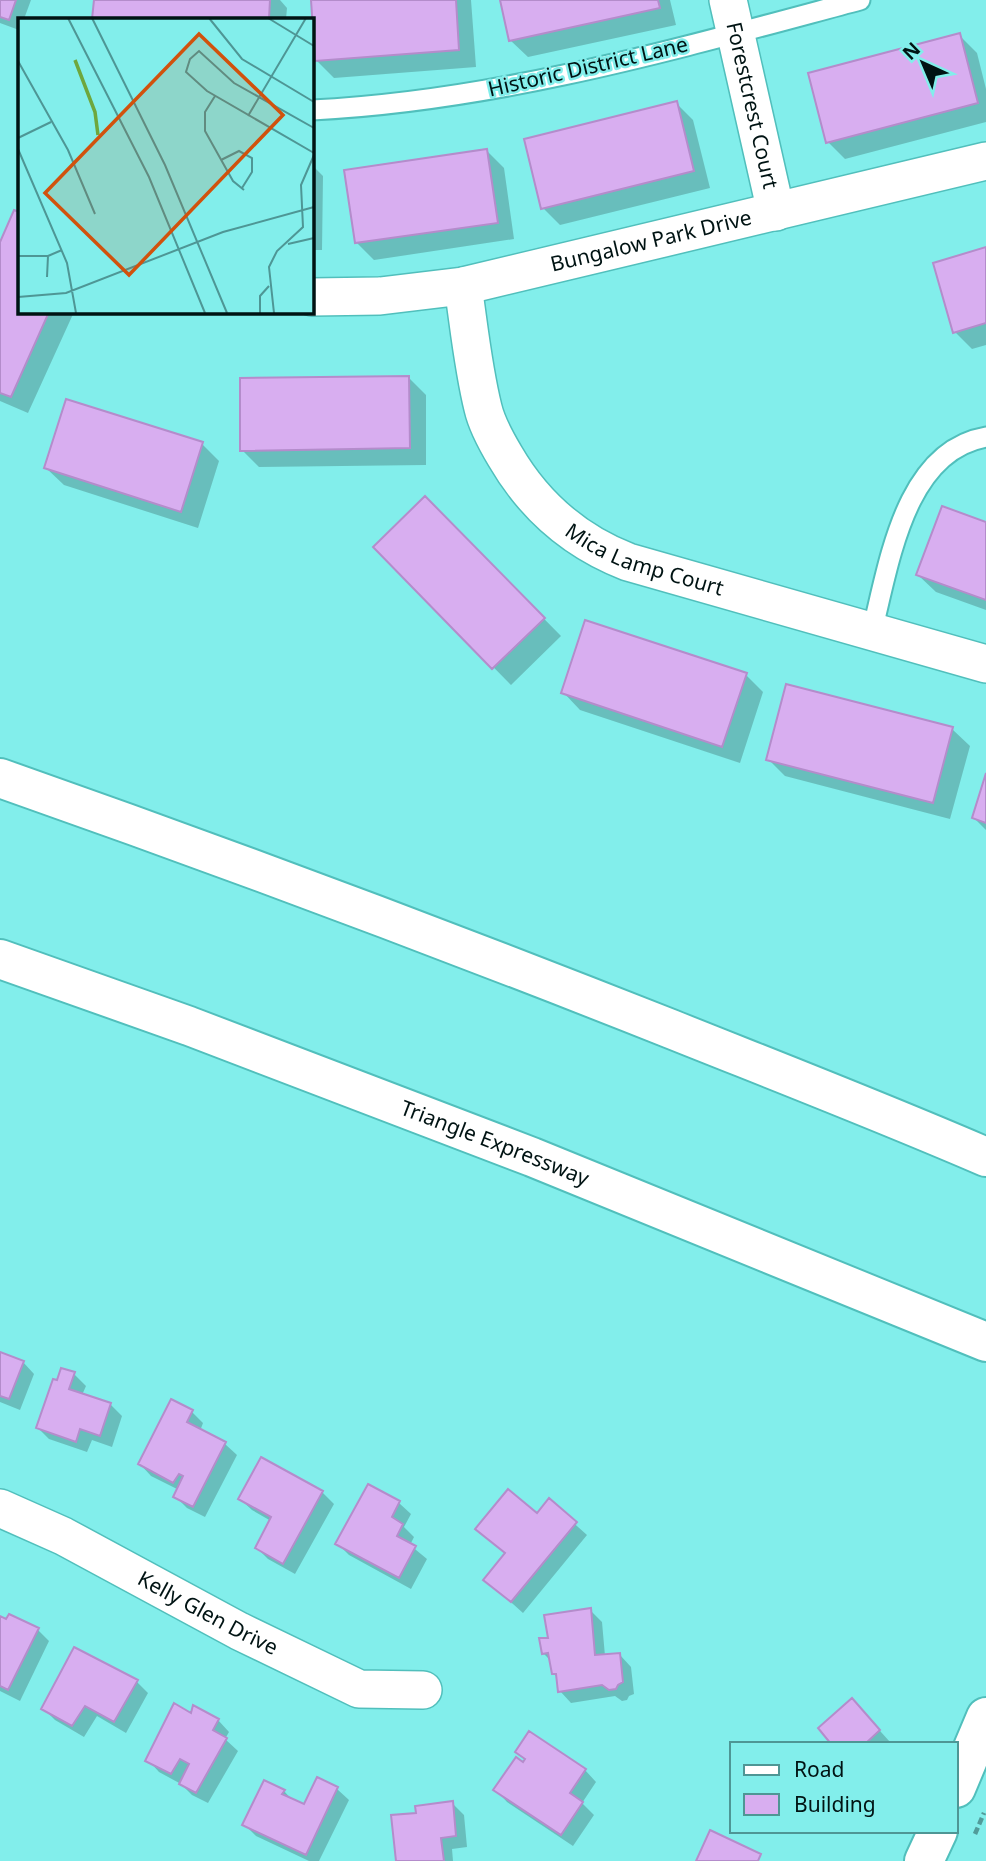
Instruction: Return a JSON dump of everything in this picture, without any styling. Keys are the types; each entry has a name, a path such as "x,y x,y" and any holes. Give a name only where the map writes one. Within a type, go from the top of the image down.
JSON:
{"main road":[{"path":"0,778 228,859 566,987 905,1121 986,1157"},
{"name":"Triangle Expressway","path":"0,959 189,1026 519,1152 986,1342"},
{"path":"958,1783 986,1717"},
{"path":"924,1861 937,1833"}],"street":[{"name":"Forestcrest Court","path":"732,16 776,212"},
{"name":"Bungalow Park Drive","path":"313,297 380,296 463,286 986,161"},
{"name":"Mica Lamp Court","path":"463,286 483,409 495,439 514,472 559,523 593,547 628,562 986,664"},
{"name":"Kelly Glen Drive","path":"0,1508 63,1536 239,1631 359,1689 423,1690"}],"lane":[{"name":"Historic District Lane","path":"313,110 370,107 499,89 732,16 860,0"},
{"path":"872,631 897,536 915,493 929,471 946,454 986,437"}],"building":[{"path":"0,0 16,0 9,20 0,17"},
{"path":"94,0 270,0 269,18 92,18"},
{"path":"311,0 456,0 459,50 315,61"},
{"path":"500,0 658,0 660,8 509,41"},
{"path":"960,33 978,103 826,143 808,73"},
{"path":"677,101 694,171 541,209 524,139"},
{"path":"487,149 498,223 355,243 344,170"},
{"path":"14,210 18,212 18,313 49,313 11,397 0,393 0,242"},
{"path":"986,247 986,323 953,333 933,263"},
{"path":"409,376 410,448 240,451 240,378"},
{"path":"66,399 203,442 181,512 44,468"},
{"path":"425,496 545,618 492,669 373,547"},
{"path":"942,506 986,522 986,600 916,575"},
{"path":"585,620 747,673 722,747 561,693"},
{"path":"786,684 953,727 933,803 766,760"},
{"path":"986,773 986,823 972,818"},
{"path":"0,1352 24,1361 9,1399 0,1396"},
{"path":"61,1368 75,1372 69,1389 111,1403 100,1436 80,1429 76,1442 36,1428 53,1379 57,1380"},
{"path":"171,1399 193,1410 187,1422 226,1442 193,1507 173,1497 183,1476 179,1474 173,1483 138,1464"},
{"path":"261,1457 323,1491 283,1564 255,1548 271,1517 238,1499"},
{"path":"368,1484 400,1501 392,1517 403,1524 397,1536 416,1546 399,1578 335,1544"},
{"path":"508,1489 537,1513 549,1498 577,1522 511,1602 483,1580 505,1553 475,1529"},
{"path":"591,1608 595,1655 620,1653 623,1682 616,1689 609,1690 602,1685 558,1692 556,1674 552,1674 548,1653 542,1654 539,1638 548,1638 544,1615"},
{"path":"9,1614 39,1628 8,1690 0,1686 0,1616 6,1619"},
{"path":"74,1647 138,1680 114,1722 85,1706 72,1726 41,1709"},
{"path":"852,1698 880,1730 867,1742 829,1742 818,1728"},
{"path":"174,1703 191,1713 193,1705 219,1719 213,1730 227,1738 196,1793 179,1784 189,1764 180,1759 171,1774 145,1761"},
{"path":"529,1731 586,1769 570,1793 583,1802 561,1835 493,1790 516,1757 523,1762 525,1759 515,1752"},
{"path":"317,1777 338,1787 306,1855 242,1825 264,1780 285,1790 282,1794 304,1804"},
{"path":"453,1801 456,1836 441,1838 444,1861 396,1861 391,1815 416,1813 415,1806"},
{"path":"710,1830 761,1854 758,1861 696,1861"}]}
